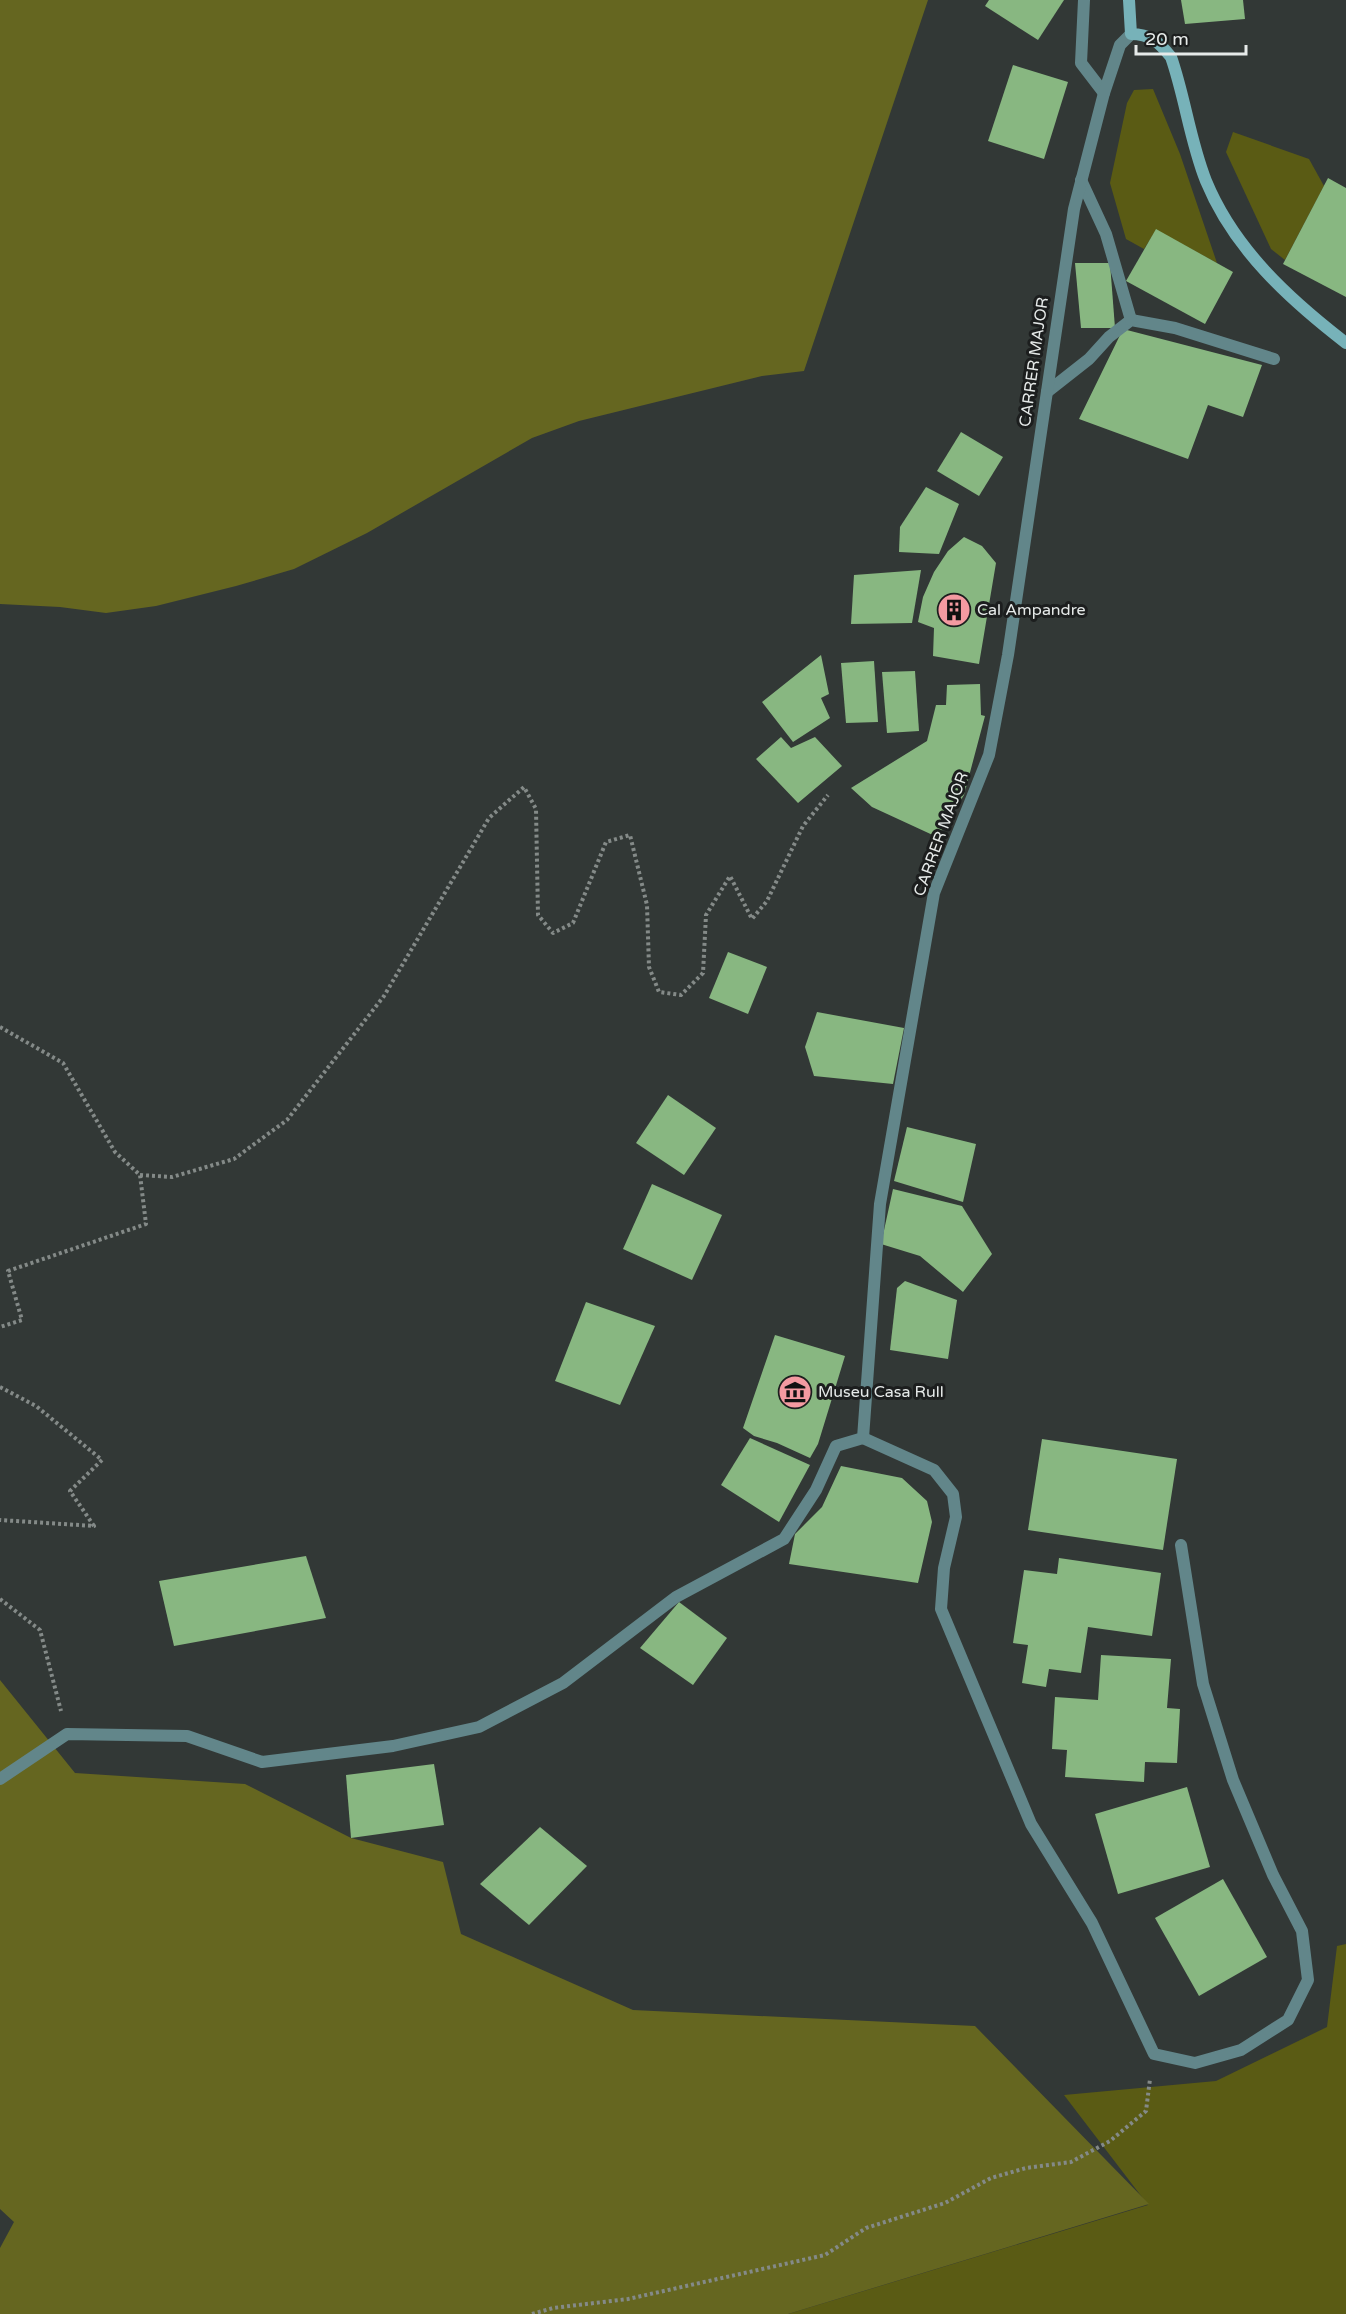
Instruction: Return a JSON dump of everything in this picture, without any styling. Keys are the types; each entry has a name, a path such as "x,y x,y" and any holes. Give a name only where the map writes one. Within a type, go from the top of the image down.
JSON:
{"main road":[{"path":"1129,0 1131,34 1143,34 1158,41 1171,57 1207,182 1240,243 1265,272 1346,343"}],"street":[{"path":"1084,0 1081,63 1104,93"},
{"name":"CARRER MAJOR","path":"863,1438 880,1204 934,893 989,754 1008,655 1074,209 1104,93 1120,45 1131,34"},
{"path":"1081,180 1106,234 1131,320"},
{"path":"1047,392 1131,320 1175,328 1274,359"},
{"path":"0,1779 68,1734 187,1736 262,1762 393,1746 479,1727 563,1683 676,1597 784,1539 816,1490 836,1446 863,1438 934,1470 953,1494 956,1517 944,1568 941,1610 1031,1824 1092,1923 1154,2054 1195,2063 1241,2050 1288,2020 1308,1980 1302,1931 1273,1875 1233,1779 1203,1684 1181,1545"}],"path":[{"path":"0,1027 63,1063 115,1152 140,1175 172,1177 234,1159 287,1120 384,996 489,818 524,787 536,808 538,915 554,933 573,923 606,842 630,835 647,905 649,968 659,993 681,995 703,974 706,915 730,876 752,919 767,901 803,826 828,795"},
{"path":"0,1327 22,1320 8,1271 146,1224 140,1175"},
{"path":"0,1387 36,1406 102,1460 70,1491 94,1526 0,1520"},
{"path":"0,1599 40,1630 68,1734"},
{"path":"532,2314 553,2308 628,2299 825,2255 866,2228 945,2203 991,2178 1026,2168 1071,2162 1110,2141 1146,2111 1154,2054"}],"shaded area":[{"path":"0,0 928,0 804,371 762,376 579,421 532,438 367,533 294,569 156,606 106,613 60,607 0,604"},
{"path":"1153,89 1180,154 1217,263 1156,230 1144,249 1126,239 1110,183 1127,103 1134,90"},
{"path":"1233,132 1309,159 1324,186 1285,260 1271,249 1226,152"},
{"path":"0,1680 75,1773 245,1784 351,1838 443,1862 461,1934 633,2010 975,2026 1149,2204 788,2314 0,2314 0,2248 14,2222 0,2209"},
{"path":"1346,1944 1346,2314 788,2314 1148,2205 1064,2095 1216,2081 1327,2027 1337,1946"}],"building":[{"path":"989,0 1064,0 1038,40 985,6"},
{"path":"1181,0 1243,0 1245,19 1185,24"},
{"path":"1013,65 1068,82 1044,159 988,141"},
{"path":"1328,178 1346,188 1346,297 1283,264"},
{"path":"1156,229 1233,272 1205,324 1126,281"},
{"path":"1075,263 1110,263 1115,328 1081,328"},
{"path":"1123,329 1262,365 1243,417 1208,405 1188,459 1079,419"},
{"path":"961,432 1003,457 979,496 937,471"},
{"path":"926,487 959,504 939,554 899,552 900,527"},
{"name":"Cal Ampandre","path":"964,537 982,546 996,563 979,664 933,656 934,628 918,622 923,597 934,572 948,551"},
{"path":"921,570 912,623 851,624 854,575"},
{"path":"821,655 829,694 821,698 830,718 793,742 762,702"},
{"path":"874,661 878,722 846,723 841,663"},
{"path":"915,671 919,731 887,733 882,672"},
{"path":"980,684 981,715 985,716 964,795 937,837 872,807 851,788 927,741 936,705 946,705 947,685"},
{"path":"781,737 791,748 815,737 842,766 798,803 756,759"},
{"path":"728,952 767,967 748,1014 709,998"},
{"path":"817,1012 904,1028 893,1084 814,1076 805,1047"},
{"path":"668,1095 716,1128 684,1175 636,1143"},
{"path":"907,1127 976,1144 963,1202 894,1181"},
{"path":"652,1184 722,1215 692,1280 623,1249"},
{"path":"893,1189 962,1206 992,1254 963,1292 920,1256 881,1244"},
{"path":"905,1281 957,1300 948,1359 890,1350 897,1288"},
{"path":"586,1302 655,1326 620,1405 555,1381"},
{"name":"Museu Casa Rull","path":"775,1335 845,1356 818,1444 810,1458 777,1443 754,1436 743,1428"},
{"path":"750,1438 810,1465 779,1522 721,1485"},
{"path":"1042,1439 1177,1459 1163,1550 1028,1530"},
{"path":"841,1466 902,1478 927,1501 932,1522 918,1583 789,1564 795,1534 822,1507"},
{"path":"306,1556 326,1618 174,1646 159,1581"},
{"path":"1059,1558 1161,1573 1152,1636 1088,1627 1081,1673 1049,1669 1046,1687 1022,1683 1028,1645 1013,1643 1024,1570 1057,1574"},
{"path":"679,1602 727,1638 693,1685 640,1648"},
{"path":"1101,1655 1171,1659 1167,1708 1180,1709 1177,1763 1145,1762 1144,1782 1065,1777 1067,1750 1052,1749 1055,1697 1098,1700"},
{"path":"434,1764 444,1825 351,1838 346,1775"},
{"path":"1187,1787 1210,1867 1118,1894 1095,1814"},
{"path":"540,1827 587,1866 529,1925 480,1884"},
{"path":"1223,1879 1267,1957 1199,1996 1155,1918"}],"place":[{"name":"Cal Ampandre","path":"954,610"},
{"name":"Museu Casa Rull","path":"795,1392"}]}
